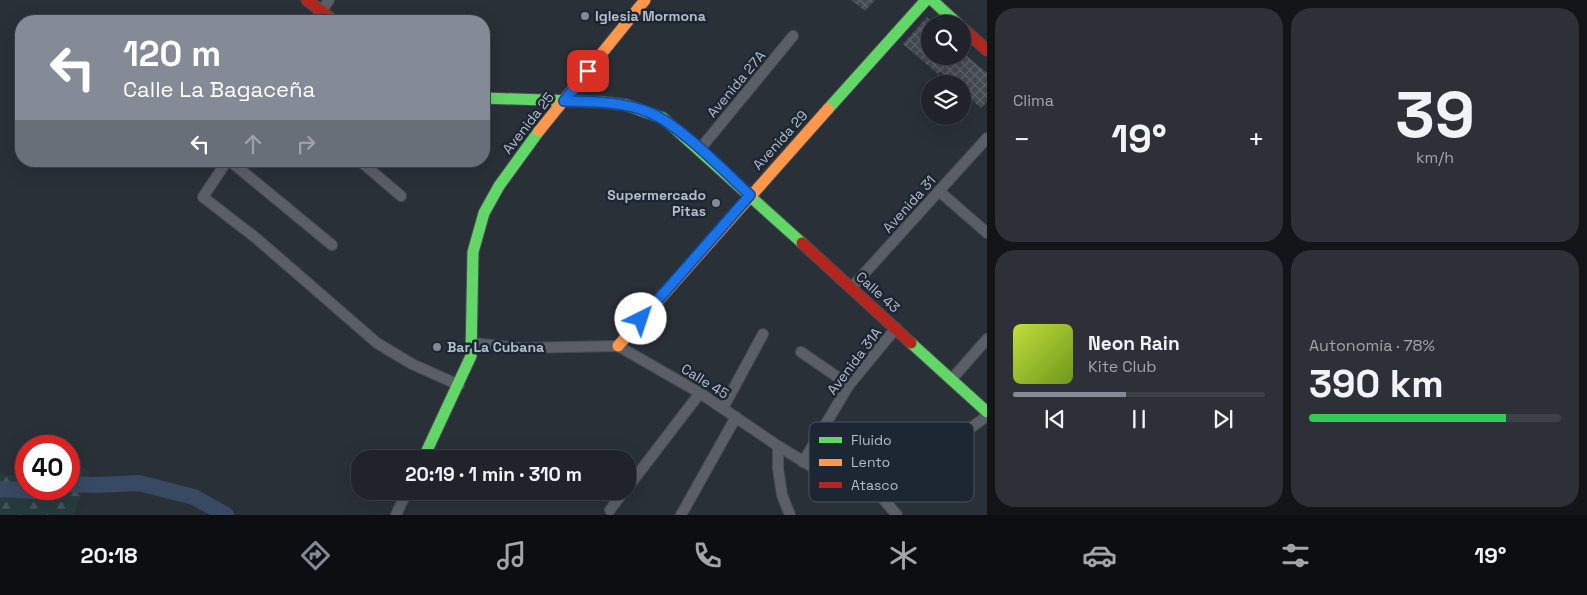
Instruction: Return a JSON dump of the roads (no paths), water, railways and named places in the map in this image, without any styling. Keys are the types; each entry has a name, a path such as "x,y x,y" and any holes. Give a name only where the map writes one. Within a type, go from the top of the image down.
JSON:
{"street":[{"path":"307,0 327,15"},
{"path":"319,15 329,0"},
{"name":"Avenida 25","path":"427,450 471,356 470,286 473,252 479,223 499,186 521,154 645,0"},
{"name":"Avenida 29","path":"618,346 750,195 926,0"},
{"path":"932,0 948,15"},
{"name":"Avenida 27A","path":"700,149 793,36"},
{"path":"971,36 987,50"},
{"name":"Calle 43","path":"490,98 602,102 648,112 663,118 700,149 987,412"},
{"name":"Avenida 31","path":"851,288 987,138"},
{"path":"225,167 203,197 256,238 377,343 412,364 459,385"},
{"path":"236,167 332,246"},
{"path":"367,167 401,196"},
{"path":"939,191 987,233"},
{"name":"Avenida 31A","path":"827,422 850,384 896,328"},
{"path":"723,408 763,334"},
{"path":"950,380 987,339"},
{"path":"472,343 520,348 618,346"},
{"name":"Calle 45","path":"618,346 700,393 809,466"},
{"path":"801,352 850,384"},
{"path":"636,477 700,393"},
{"path":"974,425 987,416"},
{"path":"681,515 736,417"},
{"path":"778,446 778,468 782,495 790,515"},
{"name":"Avenida 31A","path":"803,462 809,452"},
{"path":"396,515 403,500"},
{"path":"610,510 617,500"},
{"path":"886,502 897,515"}],"waterway":[{"path":"80,484 139,483 194,497 226,515"},
{"path":"0,489 15,490"}],"place":[{"name":"Iglesia Mormona","path":"585,16"},
{"name":"Supermercado Pitas","path":"716,203"},
{"name":"Bar La Cubana","path":"437,347"}]}
